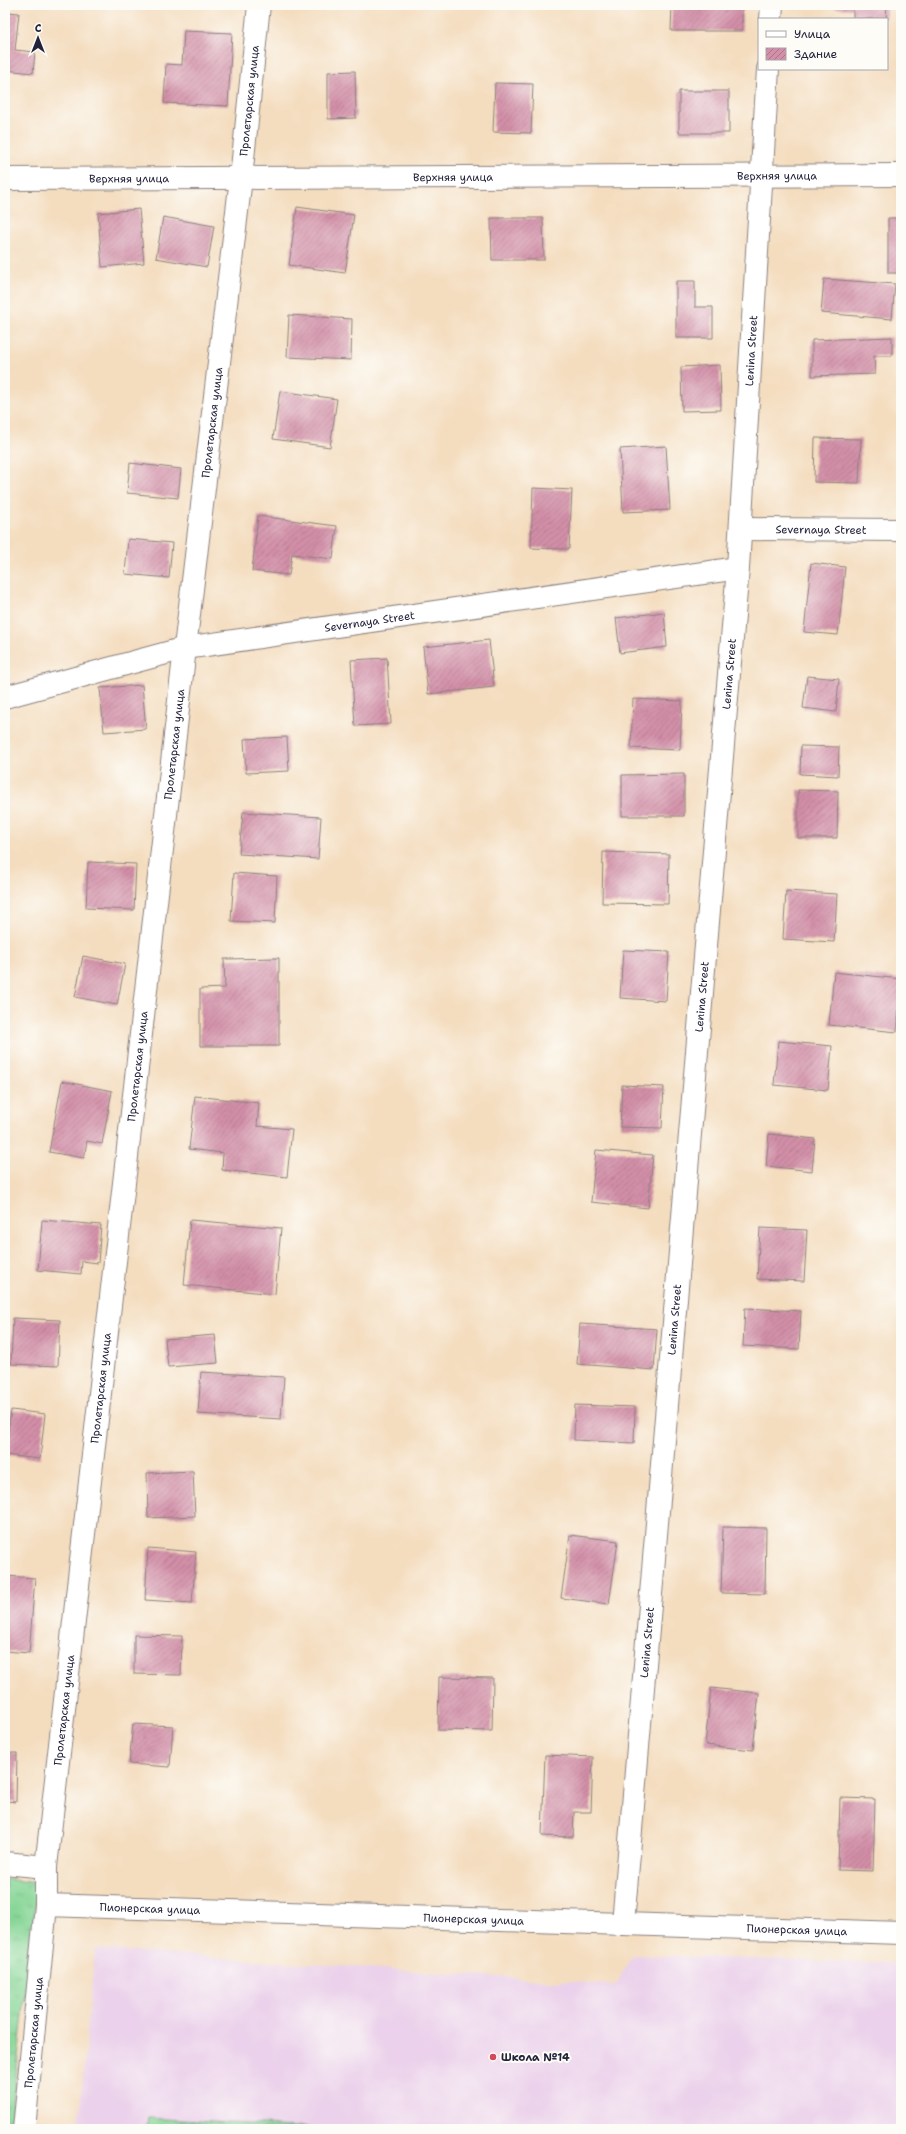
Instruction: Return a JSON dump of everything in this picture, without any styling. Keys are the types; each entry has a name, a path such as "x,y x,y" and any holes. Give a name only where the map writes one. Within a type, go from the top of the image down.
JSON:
{"street":[{"name":"Пролетарская улица","path":"24,2129 46,1905 46,1867 185,648 241,178 259,5"},
{"path":"771,18 772,5"},
{"name":"Lenina Street","path":"623,1924 738,568 768,70"},
{"name":"Верхняя улица","path":"5,179 901,175"},
{"name":"Severnaya Street","path":"741,529 901,530"},
{"name":"Severnaya Street","path":"5,697 185,648 738,568"},
{"path":"5,1863 46,1867"},
{"name":"Пионерская улица","path":"46,1905 901,1933"}],"shaded area":[{"name":"Школа №14","path":"95,1949 616,1985 632,1955 901,1964 901,2129 78,2129"}],"green space":[{"path":"5,1879 38,1883 10,2129 5,2129"},
{"path":"148,2118 325,2129 147,2129"}],"building":[{"path":"672,5 742,5 742,31 671,31"},
{"path":"834,5 887,5 886,18 853,18 853,9 834,8"},
{"path":"5,12 19,13 15,50 35,52 33,73 5,70"},
{"path":"184,31 232,33 228,106 164,103 166,64 182,65"},
{"path":"355,71 356,118 328,119 328,72"},
{"path":"495,83 533,84 531,133 493,132"},
{"path":"679,91 729,91 729,133 679,133"},
{"path":"297,207 354,215 345,273 289,265"},
{"path":"139,209 144,263 102,267 98,213"},
{"path":"163,217 214,226 207,267 156,258"},
{"path":"491,218 543,218 544,260 492,260"},
{"path":"888,218 901,218 901,273 888,273"},
{"path":"824,279 895,284 892,319 821,313"},
{"path":"676,281 695,281 695,307 713,307 713,338 676,338"},
{"path":"289,315 352,319 351,360 287,357"},
{"path":"892,337 892,356 874,356 875,374 812,376 812,340"},
{"path":"720,365 721,410 682,411 681,367"},
{"path":"280,391 337,399 330,447 273,439"},
{"path":"815,438 861,439 859,483 814,482"},
{"path":"666,446 670,510 623,512 620,449"},
{"path":"130,463 181,469 178,498 127,493"},
{"path":"533,488 572,490 569,549 531,548"},
{"path":"258,516 337,526 333,559 292,554 289,575 252,571"},
{"path":"128,539 172,543 169,578 125,574"},
{"path":"811,563 845,567 838,635 804,632"},
{"path":"664,612 667,647 620,653 616,618"},
{"path":"489,640 494,687 428,694 423,647"},
{"path":"387,658 391,724 355,726 351,660"},
{"path":"807,676 839,679 836,712 803,708"},
{"path":"142,685 146,729 104,732 100,688"},
{"path":"633,699 682,701 680,750 631,748"},
{"path":"287,737 289,771 246,773 244,739"},
{"path":"801,746 839,747 838,776 800,774"},
{"path":"684,774 684,816 622,816 622,775"},
{"path":"798,790 838,791 837,838 798,838"},
{"path":"243,812 321,817 318,859 239,854"},
{"path":"603,852 669,854 668,904 602,903"},
{"path":"88,862 136,864 134,910 86,908"},
{"path":"234,873 277,876 275,923 231,921"},
{"path":"786,891 837,894 834,942 783,939"},
{"path":"623,950 669,952 666,1001 620,998"},
{"path":"83,956 125,964 117,1005 75,997"},
{"path":"279,958 279,1046 200,1046 200,989 225,988 224,959"},
{"path":"834,972 901,979 897,1032 829,1025"},
{"path":"778,1041 832,1046 828,1090 774,1085"},
{"path":"62,1081 112,1091 102,1144 87,1141 84,1158 49,1152"},
{"path":"622,1085 664,1087 662,1128 620,1127"},
{"path":"195,1096 259,1103 257,1126 292,1129 287,1177 222,1170 223,1153 189,1149"},
{"path":"769,1134 815,1139 812,1171 766,1166"},
{"path":"596,1150 653,1155 648,1208 591,1202"},
{"path":"42,1220 101,1225 98,1263 82,1261 81,1274 38,1270"},
{"path":"190,1220 281,1228 275,1294 184,1285"},
{"path":"760,1228 807,1230 804,1281 757,1279"},
{"path":"745,1308 801,1311 799,1349 743,1346"},
{"path":"13,1318 60,1320 58,1366 11,1364"},
{"path":"580,1324 657,1329 654,1370 577,1364"},
{"path":"215,1335 218,1363 168,1367 165,1339"},
{"path":"201,1372 284,1377 281,1419 198,1414"},
{"path":"575,1405 635,1407 634,1443 574,1440"},
{"path":"11,1410 45,1414 40,1459 5,1455"},
{"path":"193,1471 195,1516 148,1518 147,1473"},
{"path":"723,1527 766,1528 765,1594 721,1593"},
{"path":"570,1535 618,1541 609,1604 561,1598"},
{"path":"148,1548 196,1552 192,1603 145,1600"},
{"path":"5,1576 35,1578 29,1653 5,1651"},
{"path":"134,1635 182,1636 181,1675 134,1674"},
{"path":"439,1677 493,1678 492,1731 438,1730"},
{"path":"711,1688 759,1693 753,1750 705,1745"},
{"path":"133,1724 173,1726 170,1767 129,1764"},
{"path":"5,1753 17,1753 16,1802 5,1801"},
{"path":"545,1755 593,1757 591,1812 574,1812 573,1837 542,1836"},
{"path":"840,1798 875,1799 873,1871 838,1870"}],"place":[{"name":"Школа №14","path":"493,2057"}]}
